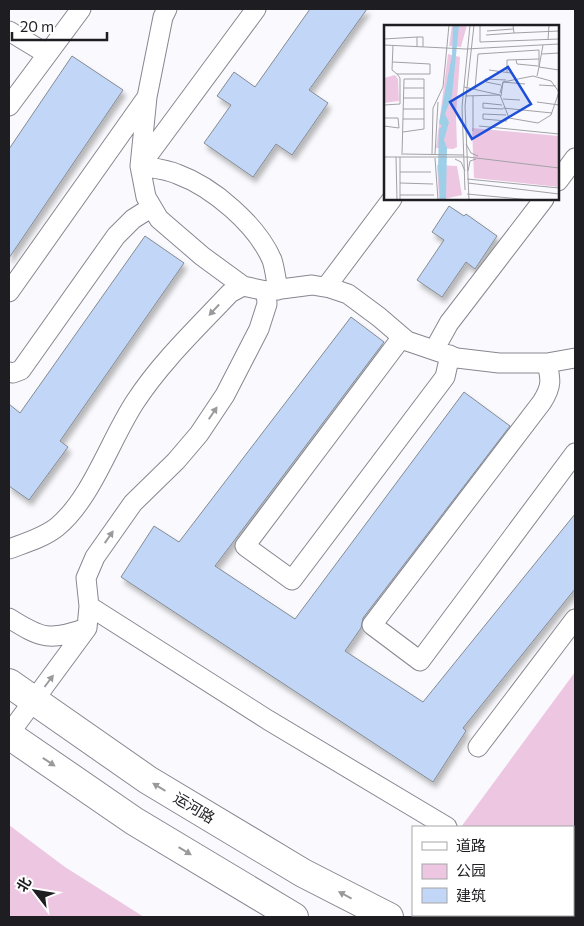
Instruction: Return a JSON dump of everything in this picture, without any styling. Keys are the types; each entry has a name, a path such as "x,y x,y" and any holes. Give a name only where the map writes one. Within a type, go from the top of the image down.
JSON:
{"street":[{"name":"运河路","path":"9,683 148,780 303,873 389,917"},
{"path":"9,734 134,821 294,917"}],"lane":[{"path":"9,106 81,9"},
{"path":"167,9 163,17 147,97 140,166 146,197 159,219 202,256 243,286 272,291 312,285 348,294 407,341 442,353 499,363 547,363 575,358"},
{"path":"140,166 256,9"},
{"path":"9,31 47,54"},
{"path":"9,292 147,97"},
{"path":"559,179 575,158"},
{"path":"9,734 88,628 90,606 86,578 95,556 133,503 176,461 199,434 225,395 259,329 272,291 272,261 258,238 238,214 208,190 178,174 140,166"},
{"path":"326,287 391,200"},
{"path":"402,337 245,546 292,580 445,377 442,353 450,323 543,200"},
{"path":"9,372 13,373 21,370 116,236 133,219 152,207"},
{"path":"12,545 42,537 57,527 72,511 86,490 134,403 154,375 230,293 243,286"},
{"path":"547,363 551,380 548,392 542,402 372,625 420,661 575,453"},
{"path":"90,606 268,720 445,826"},
{"path":"9,618 31,632 49,637 66,636 88,628"},
{"path":"478,747 575,618"}],"green space":[{"path":"575,672 575,917 561,916 574,916 574,826 462,826"},
{"path":"9,825 65,867 144,917 9,917"}],"building":[{"path":"310,9 367,9 309,90 328,103 292,155 276,144 253,177 204,143 231,105 217,96 234,72 255,87"},
{"path":"72,56 123,90 9,258 9,149"},
{"path":"449,206 464,216 466,214 497,236 475,269 466,262 442,297 417,280 444,240 432,232"},
{"path":"145,236 184,263 60,441 68,447 29,500 9,486 9,404 20,413"},
{"path":"351,317 384,342 215,566 295,619 464,392 510,426 363,618 361,628 345,651 423,702 575,514 575,589 463,728 466,731 433,782 121,577 154,526 179,542"}]}
